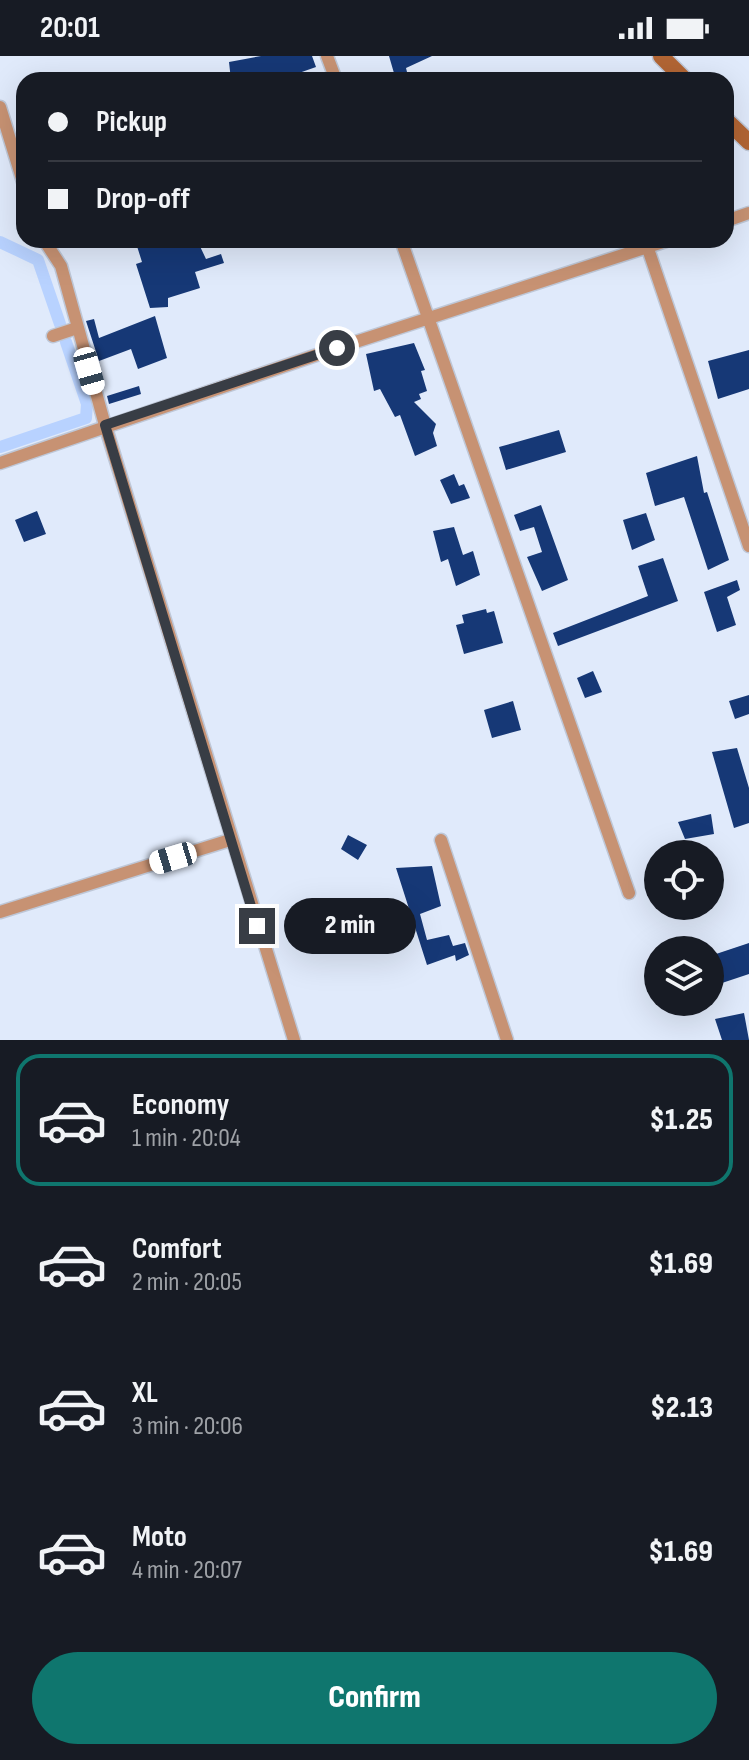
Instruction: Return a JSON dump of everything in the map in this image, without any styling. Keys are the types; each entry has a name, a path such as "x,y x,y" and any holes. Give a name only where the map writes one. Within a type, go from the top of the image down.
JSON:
{"main road":[{"path":"661,56 677,72"},
{"path":"734,128 749,142"}],"street":[{"path":"0,107 16,159"},
{"path":"49,248 61,266 105,425 230,840 294,1040"},
{"path":"404,248 629,893"},
{"path":"0,463 634,248"},
{"path":"647,248 749,546"},
{"path":"53,336 77,328"},
{"path":"0,912 230,840"},
{"path":"441,840 507,1040"}],"building":[{"path":"261,56 312,56 316,67 302,72 230,72 229,62"},
{"path":"389,56 432,56 406,68 407,72 394,72"},
{"path":"138,248 201,248 206,259 221,254 224,263 195,272 200,288 168,298 168,307 150,308 136,264 142,262"},
{"path":"155,316 167,358 138,369 131,349 99,361 86,321 94,319 99,338"},
{"path":"414,343 425,370 421,371 427,391 419,394 421,399 414,402 436,424 433,433 437,446 415,456 400,415 395,417 380,389 374,391 366,354"},
{"path":"749,350 749,389 718,399 708,361"},
{"path":"139,386 141,394 109,404 107,396"},
{"path":"559,430 566,452 506,470 499,447"},
{"path":"697,456 704,493 707,492 729,560 708,570 684,497 655,506 646,473"},
{"path":"454,474 459,486 464,484 470,498 451,504 440,480"},
{"path":"541,505 568,580 542,591 527,557 542,552 534,527 520,531 514,515"},
{"path":"37,511 46,534 24,542 15,520"},
{"path":"646,513 655,540 632,550 623,520"},
{"path":"454,527 463,555 473,551 480,575 456,586 448,559 441,562 433,531"},
{"path":"663,558 678,601 558,646 553,633 648,596 638,566"},
{"path":"737,580 740,590 727,597 736,625 717,632 704,592"},
{"path":"486,609 487,613 494,611 503,643 464,654 456,625 464,623 462,615"},
{"path":"593,671 602,692 585,698 577,678"},
{"path":"749,695 749,714 735,719 729,701"},
{"path":"513,701 521,730 492,738 484,710"},
{"path":"737,748 749,788 749,823 734,828 712,752"},
{"path":"711,814 714,834 685,839 678,822"},
{"path":"348,835 367,845 358,860 341,849"},
{"path":"432,866 441,906 420,914 427,940 449,935 453,946 465,943 469,955 456,961 455,955 427,965 396,868"},
{"path":"749,943 749,974 724,982 724,951"},
{"path":"744,1013 749,1040 722,1040 715,1019"}],"waterway":[{"path":"0,242 38,260 60,324"},
{"path":"0,447 86,418 87,404 66,342"}],"route":[{"path":"257,926 105,425 337,348"}]}
